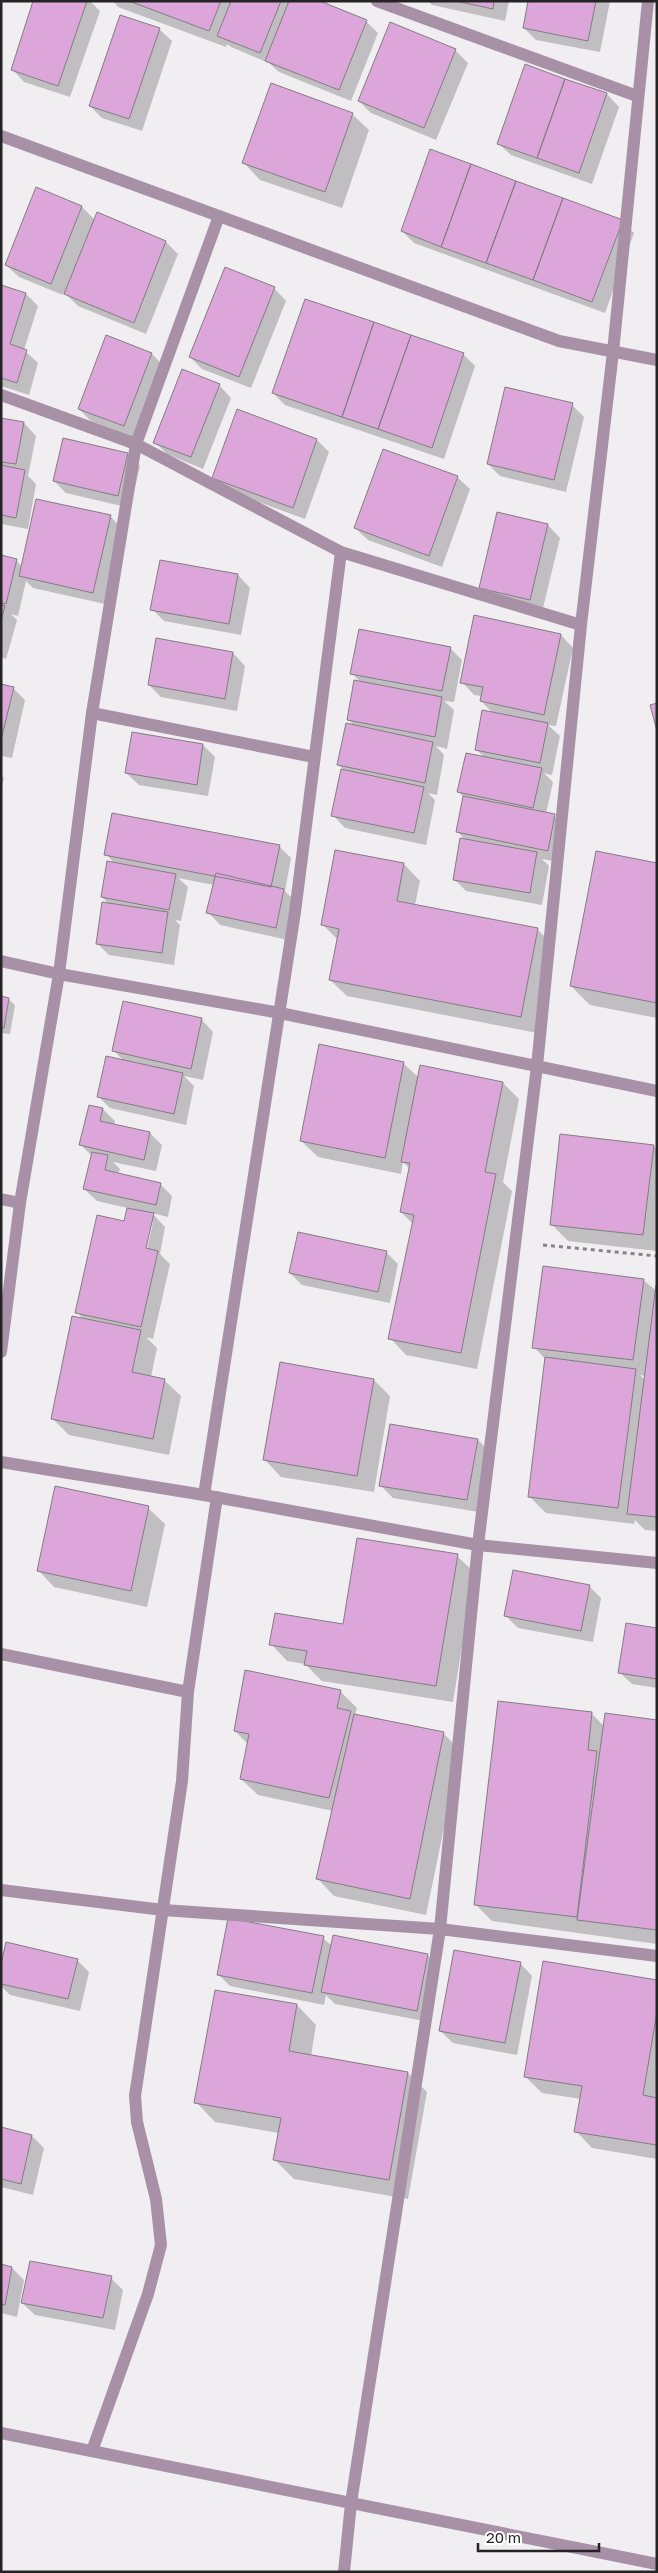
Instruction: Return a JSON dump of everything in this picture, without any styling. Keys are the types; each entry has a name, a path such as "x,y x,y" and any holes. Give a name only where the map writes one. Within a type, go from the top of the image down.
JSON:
{"street":[{"path":"377,1 409,7 637,96"},
{"path":"344,2572 351,2503 440,1929 478,1545 537,1066 581,625 613,352 637,96 648,1"},
{"path":"1,136 559,341 657,360"},
{"path":"1,1352 20,1203 59,974 92,713 136,444 218,216"},
{"path":"1,396 136,444 341,552 581,625"},
{"path":"204,1495 295,912 341,552"},
{"path":"92,713 314,757"},
{"path":"1,961 59,974 280,1013 657,1091"},
{"path":"1,1199 20,1203"},
{"path":"1,1462 217,1497 478,1545 657,1563"},
{"path":"92,2451 148,2294 161,2245 156,2199 137,2122 135,2096 182,1782 188,1692 217,1497"},
{"path":"1,1654 188,1692"},
{"path":"1,1890 162,1910 440,1929 657,1956"},
{"path":"1,2433 657,2564"}],"path":[{"path":"515,1242 657,1256"}],"building":[{"path":"33,1 87,1 58,86 11,70"},
{"path":"129,1 221,1 209,31"},
{"path":"231,1 281,1 260,53 217,36"},
{"path":"289,1 320,1 367,20 339,90 265,61"},
{"path":"456,1 494,1 493,9"},
{"path":"528,1 596,1 588,41 523,28"},
{"path":"120,15 160,28 129,119 89,106"},
{"path":"390,22 456,49 424,128 358,101"},
{"path":"525,64 565,79 537,158 497,144"},
{"path":"565,79 607,93 579,173 537,158"},
{"path":"271,83 353,113 325,192 242,163"},
{"path":"430,149 471,164 441,247 401,231"},
{"path":"471,164 516,181 486,263 441,247"},
{"path":"516,181 563,198 533,280 486,263"},
{"path":"36,187 82,206 51,284 5,265"},
{"path":"563,198 623,220 592,302 533,280"},
{"path":"97,212 166,241 134,323 64,294"},
{"path":"225,267 275,287 239,377 189,357"},
{"path":"1,285 26,293 10,344 27,350 17,383 1,378"},
{"path":"305,299 374,322 342,417 272,393"},
{"path":"374,322 411,335 378,429 342,417"},
{"path":"106,335 152,353 124,426 78,409"},
{"path":"411,335 464,353 432,448 378,429"},
{"path":"182,369 220,384 191,457 153,443"},
{"path":"505,387 573,403 554,480 487,464"},
{"path":"237,409 317,439 293,508 212,478"},
{"path":"1,418 24,422 16,464 1,462"},
{"path":"63,438 128,453 118,496 53,481"},
{"path":"383,449 458,476 429,556 354,528"},
{"path":"1,465 25,470 16,518 1,515"},
{"path":"36,499 111,515 93,593 19,576"},
{"path":"497,512 548,524 530,600 479,588"},
{"path":"1,555 17,559 6,604 1,603"},
{"path":"160,560 238,574 229,624 150,610"},
{"path":"1,605 5,606 1,621"},
{"path":"474,615 561,634 544,715 480,701 483,687 460,683"},
{"path":"359,629 451,647 442,691 350,674"},
{"path":"156,638 233,652 225,699 148,685"},
{"path":"354,680 442,697 435,737 347,720"},
{"path":"1,684 14,687 1,740"},
{"path":"657,703 657,731 650,705"},
{"path":"482,710 548,723 540,763 475,750"},
{"path":"346,723 433,742 425,783 337,765"},
{"path":"132,732 203,744 197,785 125,773"},
{"path":"466,753 542,768 533,808 457,792"},
{"path":"341,769 424,787 414,833 331,816"},
{"path":"463,796 555,814 548,851 456,832"},
{"path":"112,813 280,845 271,887 104,855"},
{"path":"460,838 537,852 530,893 453,880"},
{"path":"335,850 404,863 397,901 538,928 521,1017 329,980 339,929 321,925"},
{"path":"596,851 657,863 657,1003 570,986"},
{"path":"107,861 176,874 169,910 101,897"},
{"path":"216,873 284,889 276,928 206,913"},
{"path":"102,902 168,912 162,953 96,944"},
{"path":"1,996 9,998 4,1028 1,1028"},
{"path":"123,1001 202,1018 191,1069 112,1051"},
{"path":"319,1044 404,1062 385,1158 300,1141"},
{"path":"106,1056 183,1073 174,1114 97,1097"},
{"path":"420,1065 503,1082 485,1172 496,1174 461,1353 388,1339 414,1215 400,1212 410,1163 401,1162"},
{"path":"89,1105 103,1108 100,1121 150,1132 144,1160 79,1145"},
{"path":"560,1134 654,1145 643,1235 550,1225"},
{"path":"92,1152 108,1155 105,1170 161,1183 156,1205 83,1189"},
{"path":"127,1208 154,1213 146,1248 158,1251 141,1327 75,1313 97,1215 124,1221"},
{"path":"298,1232 387,1251 378,1292 289,1273"},
{"path":"543,1266 644,1279 633,1360 532,1348"},
{"path":"657,1285 657,1517 627,1514"},
{"path":"72,1316 141,1330 132,1372 165,1379 153,1439 51,1419"},
{"path":"545,1357 636,1369 618,1508 528,1497"},
{"path":"280,1362 374,1379 357,1476 263,1460"},
{"path":"390,1424 478,1439 467,1500 379,1486"},
{"path":"55,1486 149,1506 131,1591 37,1571"},
{"path":"357,1538 458,1554 436,1686 304,1665 307,1651 269,1645 275,1613 343,1624"},
{"path":"513,1570 590,1585 581,1631 504,1616"},
{"path":"626,1623 657,1628 657,1679 618,1673"},
{"path":"245,1670 341,1690 337,1708 351,1711 329,1798 240,1779 249,1734 234,1731"},
{"path":"498,1701 592,1712 588,1750 597,1751 577,1917 474,1905"},
{"path":"605,1713 657,1720 657,1930 577,1920"},
{"path":"354,1714 444,1732 410,1899 316,1879"},
{"path":"228,1918 324,1936 312,1993 217,1975"},
{"path":"333,1935 428,1954 417,2011 321,1992"},
{"path":"6,1942 78,1959 68,1999 1,1984 1,1964"},
{"path":"454,1950 521,1962 505,2043 439,2031"},
{"path":"543,1961 657,1980 657,2012 643,2095 657,2098 657,2145 574,2132 582,2086 524,2077"},
{"path":"215,1990 297,2004 289,2051 408,2072 389,2180 273,2160 281,2118 194,2103"},
{"path":"1,2127 32,2135 21,2184 1,2179"},
{"path":"30,2261 112,2276 103,2318 21,2303"},
{"path":"1,2264 12,2267 5,2305 1,2304"}]}
